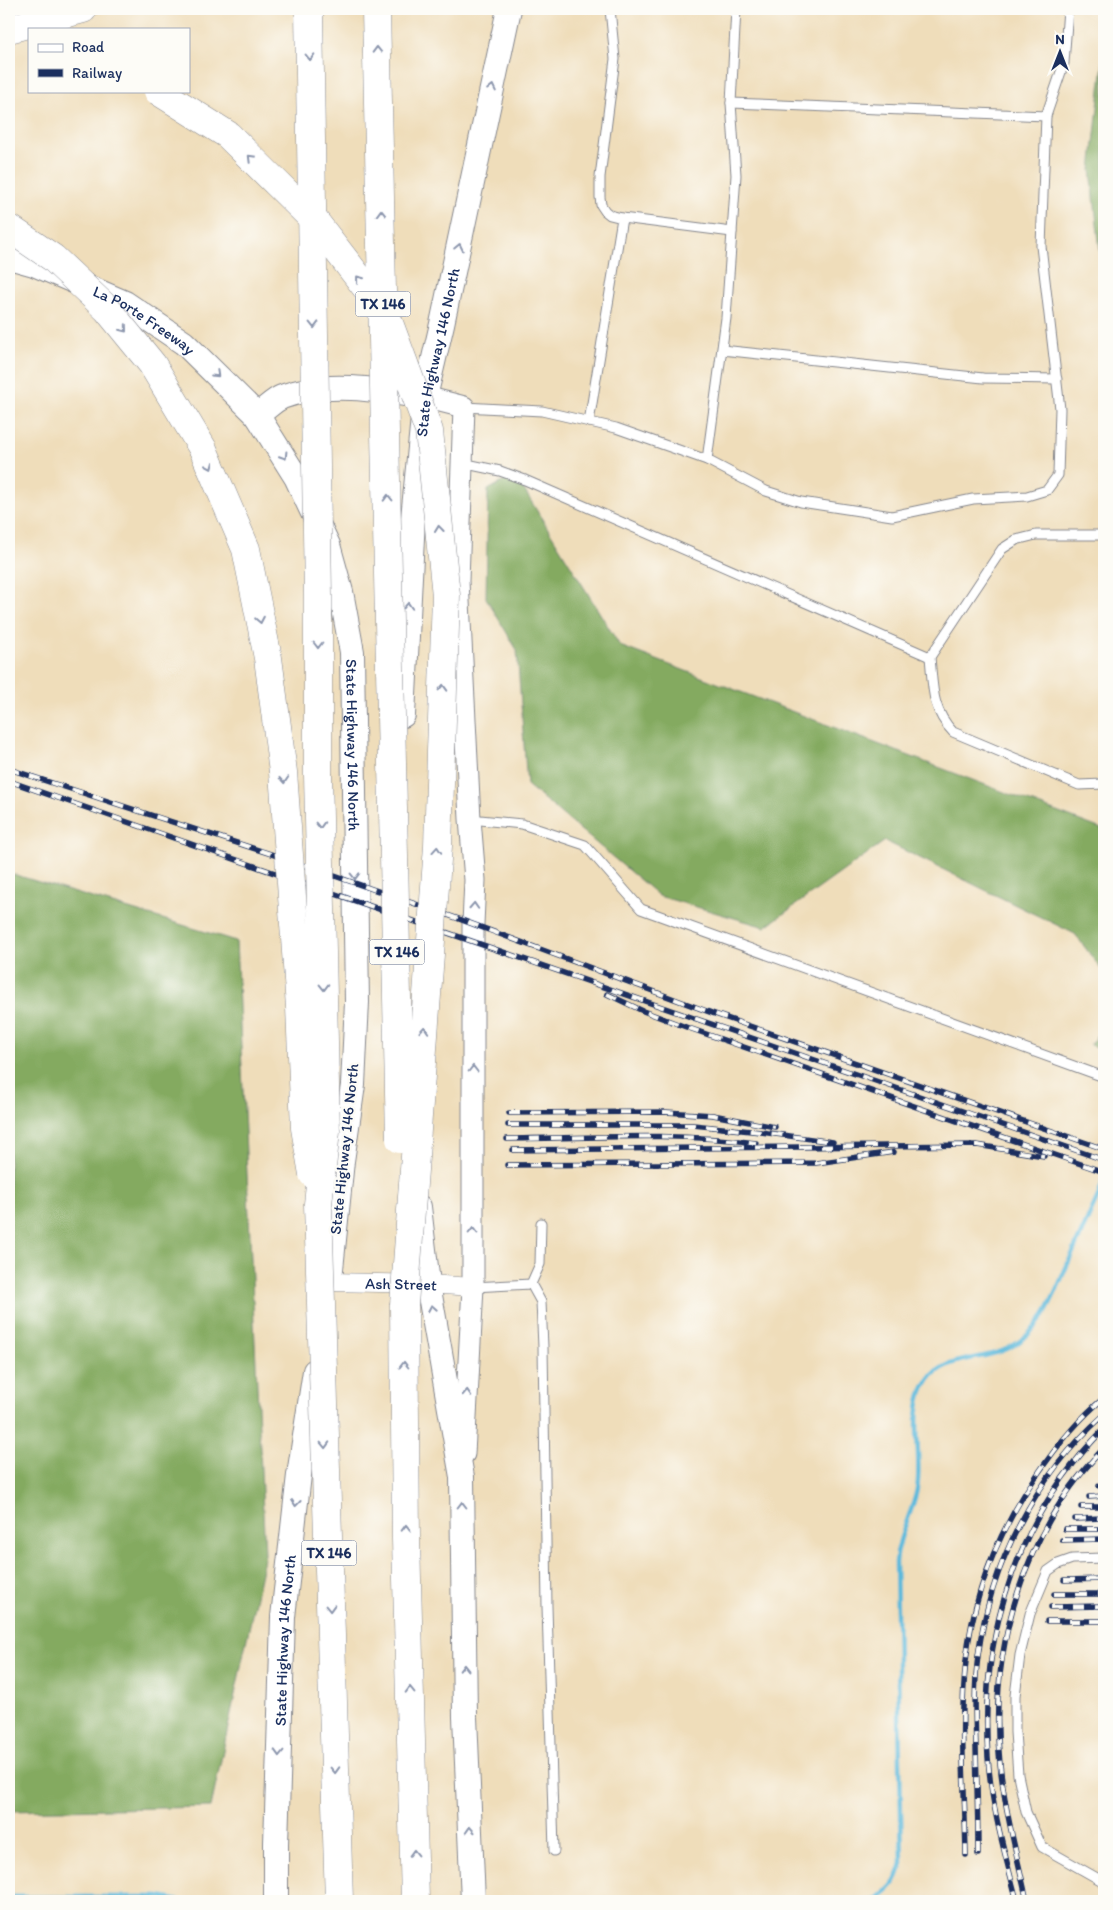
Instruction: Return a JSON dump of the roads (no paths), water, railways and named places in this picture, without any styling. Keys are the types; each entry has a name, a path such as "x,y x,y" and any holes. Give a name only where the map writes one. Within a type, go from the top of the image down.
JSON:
{"highway":[{"path":"9,29 83,9"},
{"name":"TX 146","path":"309,9 318,596 318,774 326,1131 318,1204 339,1901"},
{"name":"TX 146","path":"376,9 404,1305 406,1539 415,1901"},
{"path":"9,36 28,40"},
{"path":"160,92 228,136 314,220 385,312 430,431 446,595 438,846 404,1305"},
{"path":"9,228 53,258 107,309 152,364 203,450 246,549 268,658 283,772 300,1007 305,1128 318,1204"}],"main road":[{"name":"State Highway 146 North","path":"473,1890 465,1717 462,1477 428,1284 398,1022 401,755 413,518 425,397 509,9"},
{"name":"La Porte Freeway","path":"9,257 34,264 125,302 184,343 257,415"},
{"path":"257,415 281,397 312,390 364,387 425,397"},
{"name":"State Highway 146 North","path":"257,415 296,477 328,545 341,592 352,652 357,1002 353,1085 342,1161 329,1282 299,1476 283,1617 276,1901"}],"street":[{"path":"425,397 464,407"},
{"name":"State Highway 146 North","path":"462,1477 473,1287 472,924 474,880 458,580 464,407"},
{"name":"Ash Street","path":"329,1282 473,1287"}],"lane":[{"path":"610,9 615,59 600,177 601,205 610,215 622,218 732,232"},
{"path":"707,460 726,318 736,174 730,103 736,9"},
{"path":"464,407 542,412 616,428 707,460 766,491 792,499 892,516 973,499 1027,496 1047,490 1058,475 1060,409 1041,246 1046,116 1064,63 1068,9"},
{"path":"730,103 1046,116"},
{"path":"589,422 622,218"},
{"path":"722,350 983,378 1057,379"},
{"path":"462,463 500,471 525,480 930,657"},
{"path":"1104,535 1036,535 1016,540 1002,550 930,657 936,708 943,722 953,732 1079,784 1104,784"},
{"path":"470,819 522,824 585,845 641,909 1104,1077"},
{"path":"531,1284 540,1264 541,1223"},
{"path":"473,1287 531,1284"},
{"path":"531,1284 541,1302 543,1347 547,1606 554,1851"},
{"path":"1104,1558 1072,1559 1058,1564 1048,1571 1030,1614 1020,1655 1016,1696 1016,1732 1018,1775 1026,1812 1042,1847 1104,1882"}],"waterway":[{"path":"873,1901 892,1885 898,1876 902,1863 896,1562 899,1543 917,1489 917,1420 921,1393 927,1382 944,1367 1009,1348 1023,1339 1035,1327 1052,1300 1099,1194 1104,1178"},
{"path":"9,1897 159,1897 179,1901"}],"railway":[{"path":"9,769 271,854 459,919 712,1013 1104,1149"},
{"path":"9,781 1104,1160"},
{"path":"607,994 643,1011 686,1027 1104,1172"},
{"path":"509,1113 666,1112 713,1115 775,1127"},
{"path":"508,1125 693,1125 833,1142"},
{"path":"507,1139 663,1137 756,1143"},
{"path":"513,1150 977,1145 1044,1156"},
{"path":"507,1165 816,1163 894,1152"},
{"path":"966,1855 963,1733 964,1685 970,1636 982,1587 1000,1540 1023,1496 1068,1434 1104,1398"},
{"path":"978,1854 976,1679 984,1622 993,1589 1005,1556 1037,1494 1079,1439 1104,1415"},
{"path":"1017,1901 995,1812 988,1757 987,1711 990,1667 998,1623 1010,1580 1027,1539 1048,1500 1074,1463 1104,1429"},
{"path":"1027,1901 1008,1816 1000,1764 998,1721 1000,1678 1006,1636 1017,1594 1032,1554 1052,1516 1076,1481 1104,1448"},
{"path":"1099,1486 1104,1486"},
{"path":"1089,1497 1104,1496"},
{"path":"1081,1507 1104,1507"},
{"path":"1075,1519 1104,1518"},
{"path":"1065,1529 1104,1529"},
{"path":"1062,1540 1104,1539"},
{"path":"1064,1580 1104,1579"},
{"path":"1054,1594 1104,1594"},
{"path":"1051,1607 1104,1606"},
{"path":"1047,1621 1104,1621"}]}
